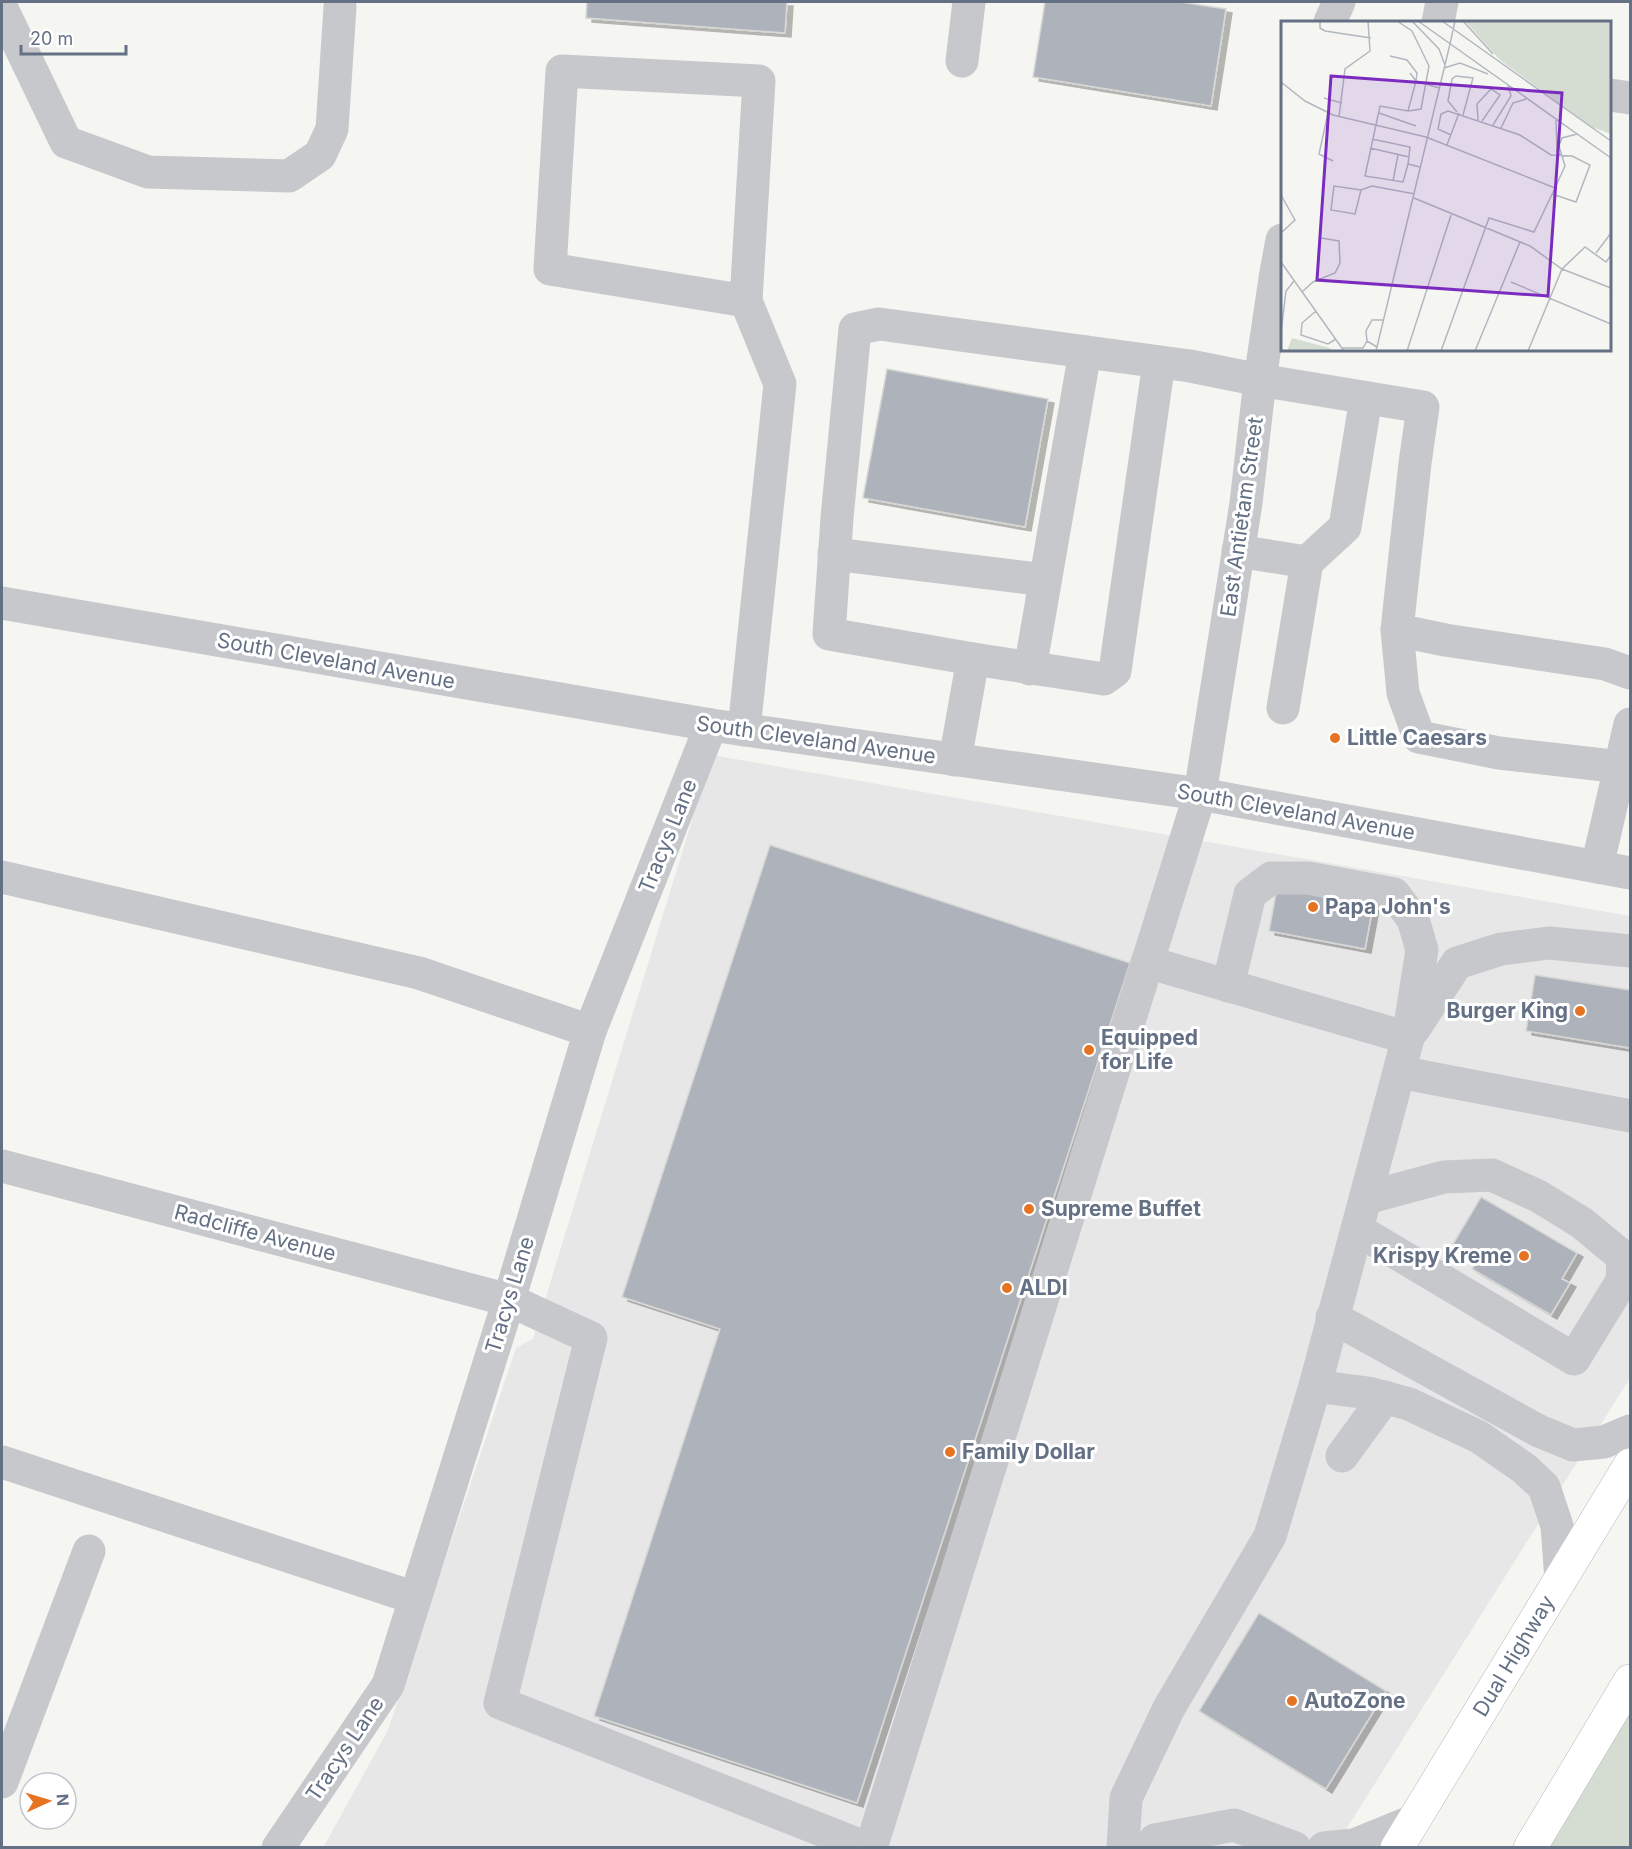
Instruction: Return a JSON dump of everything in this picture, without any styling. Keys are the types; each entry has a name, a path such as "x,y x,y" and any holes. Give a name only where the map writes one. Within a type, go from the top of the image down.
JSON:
{"main road":[{"name":"Dual Highway","path":"1405,1834 1630,1465"},
{"path":"1530,1848 1630,1681"}],"street":[{"path":"962,61 969,2"},
{"path":"1330,21 1339,2"},
{"path":"1438,21 1442,2"},
{"path":"2,9 66,142 148,172 289,176 320,155 332,129 340,8"},
{"path":"744,730 780,384 746,301 759,81 562,71 550,269 746,301"},
{"path":"1611,95 1630,98"},
{"name":"East Antietam Street","path":"869,1848 1200,794 1246,503 1260,381 1281,245"},
{"path":"1159,362 1114,671 1104,679 1030,669 829,634 834,554 855,329 879,324 1159,362 1423,407 1396,630 1403,693 1419,737 1499,753 1625,767"},
{"path":"1030,669 1085,352"},
{"path":"1283,708 1307,562 1345,527 1366,398"},
{"path":"1238,551 1307,562"},
{"path":"834,554 1045,580"},
{"name":"South Cleveland Avenue","path":"2,603 711,725 1200,794 1630,873"},
{"path":"1396,630 1445,640 1605,664 1630,673"},
{"path":"955,760 973,659"},
{"path":"1597,867 1625,767 1630,724"},
{"name":"Tracys Lane","path":"278,1848 388,1684 509,1300 590,1031 711,725"},
{"path":"2,877 419,973 590,1031"},
{"path":"1123,1848 1126,1798 1169,1708 1270,1536 1358,1230 1407,1038 1422,951 1413,919 1394,894 1308,878 1271,878 1250,894 1228,986"},
{"path":"1407,1038 1458,963 1501,949 1550,943 1630,951"},
{"path":"1147,962 1407,1038"},
{"path":"1399,1072 1630,1116"},
{"name":"Radcliffe Avenue","path":"2,1166 509,1300 591,1338 500,1703 815,1838"},
{"path":"1358,1230 1574,1359 1622,1281 1623,1257 1582,1223 1538,1196 1492,1175 1444,1177 1366,1198"},
{"path":"1332,1317 1539,1431 1574,1445 1604,1442 1630,1431"},
{"path":"1315,1386 1368,1392 1409,1404 1479,1437 1525,1469 1544,1487 1557,1526 1560,1580"},
{"path":"1342,1456 1385,1397"},
{"path":"2,1462 415,1598"},
{"path":"2,1782 89,1551"},
{"path":"1150,1848 1155,1840 1234,1825 1295,1848"},
{"path":"1324,1848 1354,1845 1405,1834"},
{"path":"815,1838 869,1848"}],"shaded area":[{"path":"712,755 1630,916 1630,1378 1335,1847 323,1848 388,1730 516,1348 533,1339"},
{"path":"1630,1670 1630,1847 1539,1847"}],"building":[{"path":"587,2 787,2 785,33 586,18"},
{"path":"1045,2 1180,2 1226,9 1211,106 1033,77"},
{"path":"887,369 1048,399 1025,527 863,498"},
{"path":"770,845 1130,963 857,1803 594,1716 720,1329 622,1297"},
{"path":"1277,888 1373,906 1365,949 1269,931"},
{"name":"Burger King","path":"1535,975 1630,990 1630,1048 1526,1031"},
{"name":"Krispy Kreme","path":"1481,1197 1577,1253 1562,1279 1570,1283 1551,1315 1472,1269 1478,1259 1453,1244"},
{"name":"AutoZone","path":"1259,1613 1386,1691 1326,1789 1199,1711"}],"place":[{"name":"Little Caesars","path":"1335,738"},
{"name":"Papa John's","path":"1313,907"},
{"name":"Burger King","path":"1580,1011"},
{"name":"Equipped for Life","path":"1089,1050"},
{"name":"Supreme Buffet","path":"1029,1209"},
{"name":"Krispy Kreme","path":"1524,1256"},
{"name":"ALDI","path":"1007,1288"},
{"name":"Family Dollar","path":"950,1452"},
{"name":"AutoZone","path":"1292,1701"}]}
